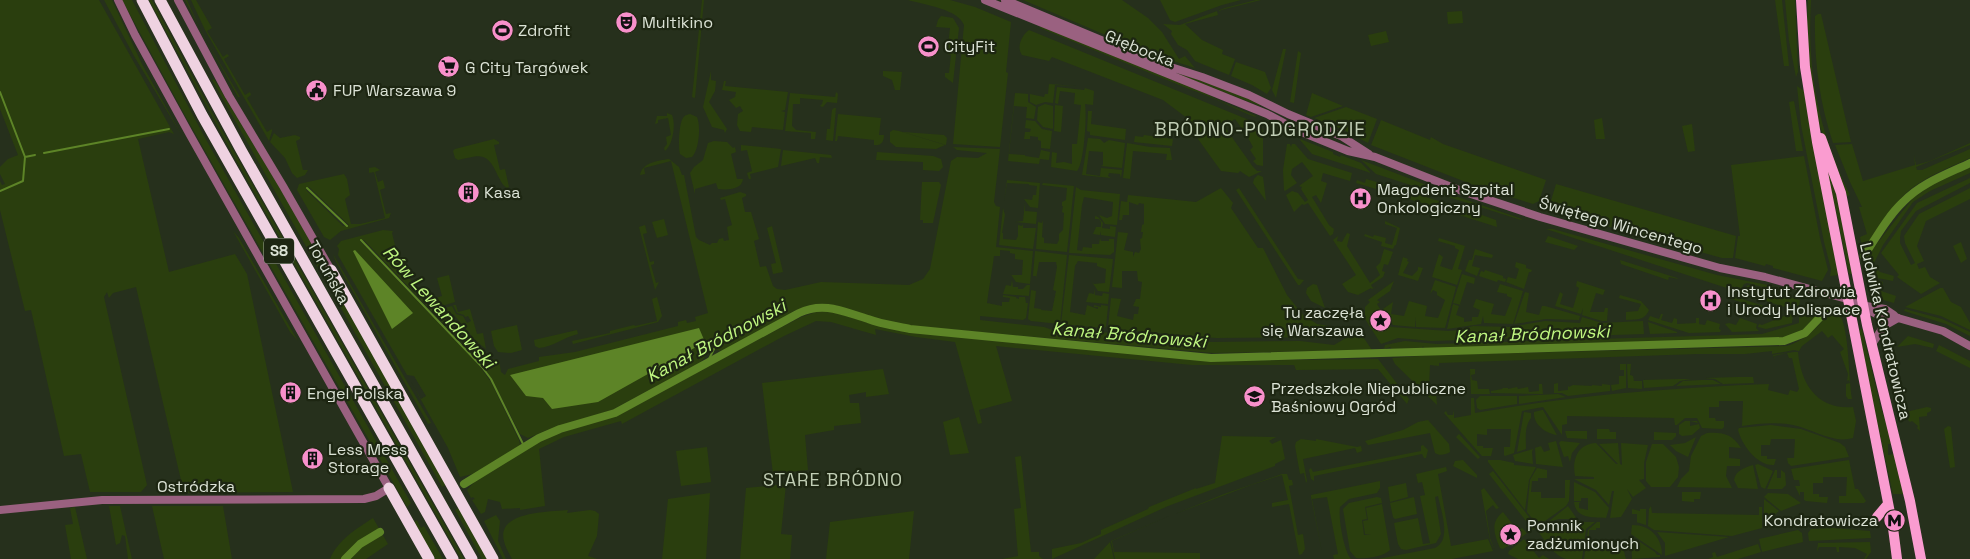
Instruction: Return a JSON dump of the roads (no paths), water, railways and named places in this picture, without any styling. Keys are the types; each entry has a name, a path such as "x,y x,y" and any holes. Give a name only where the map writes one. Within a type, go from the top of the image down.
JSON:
{"highway":[{"name":"Toruńska","path":"142,0 202,114 453,559"},
{"name":"Toruńska","path":"160,0 241,150 472,559"},
{"path":"331,270 493,559"},
{"path":"390,488 429,559"}],"main road":[{"name":"Ludwika Kondratowicza","path":"1800,0 1805,67 1812,113 1897,559"},
{"name":"Ludwika Kondratowicza","path":"1812,113 1840,189 1863,306 1909,496 1921,559"},
{"path":"1877,517 1888,504"}],"street":[{"path":"118,0 190,135 390,488"},
{"path":"178,0 224,88 331,270"},
{"name":"Głębocka","path":"985,0 1267,114 1284,123"},
{"name":"Głębocka","path":"1005,0 1149,60 1202,77 1240,92 1286,113"},
{"name":"Świętego Wincentego","path":"1286,113 1341,136 1375,157"},
{"name":"Świętego Wincentego","path":"1284,123 1348,150 1375,157 1452,187 1540,217 1720,268 1764,277 1863,306 1884,309 1898,318 1943,332 1970,346"},
{"path":"1872,344 1884,326 1898,318"},
{"name":"Ostródzka","path":"0,510 102,500 364,499 376,496 390,488"}],"waterway":[{"name":"Rów Lewandowski","path":"0,92 25,157 23,181 0,191"},
{"name":"Rów Lewandowski","path":"44,153 169,129"},
{"name":"Rów Lewandowski","path":"25,157 35,155"},
{"name":"Kanał Bródnowski","path":"1864,256 1892,214 1910,195 1918,189 1970,163"},
{"name":"Rów Lewandowski","path":"307,188 347,226"},
{"name":"Rów Lewandowski","path":"361,240 482,367 491,379 524,446"},
{"name":"Kanał Bródnowski","path":"464,484 539,438 560,429 615,413 799,313 817,308 834,309 910,329 1211,358 1784,341 1805,333 1827,310"},
{"name":"Kanał Bródnowski","path":"703,366 714,349"},
{"name":"Kanał Bródnowski","path":"345,559 360,544 380,532"}],"place":[{"name":"Multikino","path":"626,22"},
{"name":"Zdrofit","path":"502,30"},
{"name":"CityFit","path":"928,46"},
{"name":"G City Targówek","path":"449,67"},
{"name":"FUP Warszawa 9","path":"317,90"},
{"name":"Kasa","path":"468,192"},
{"name":"Magodent Szpital Onkologiczny","path":"1361,198"},
{"name":"Instytut Zdrowia i Urody Holispace","path":"1711,300"},
{"name":"Tu zaczęła się Warszawa","path":"1380,321"},
{"name":"Engel Polska","path":"291,393"},
{"name":"Przedszkole Niepubliczne Baśniowy Ogród","path":"1255,397"},
{"name":"Less Mess Storage","path":"312,458"},
{"name":"Kondratowicza","path":"1894,520"},
{"name":"Pomnik zadżumionych","path":"1511,534"}],"district":[{"name":"BRÓDNO-PODGRODZIE","path":"1260,129"},
{"name":"STARE BRÓDNO","path":"833,480"}]}
